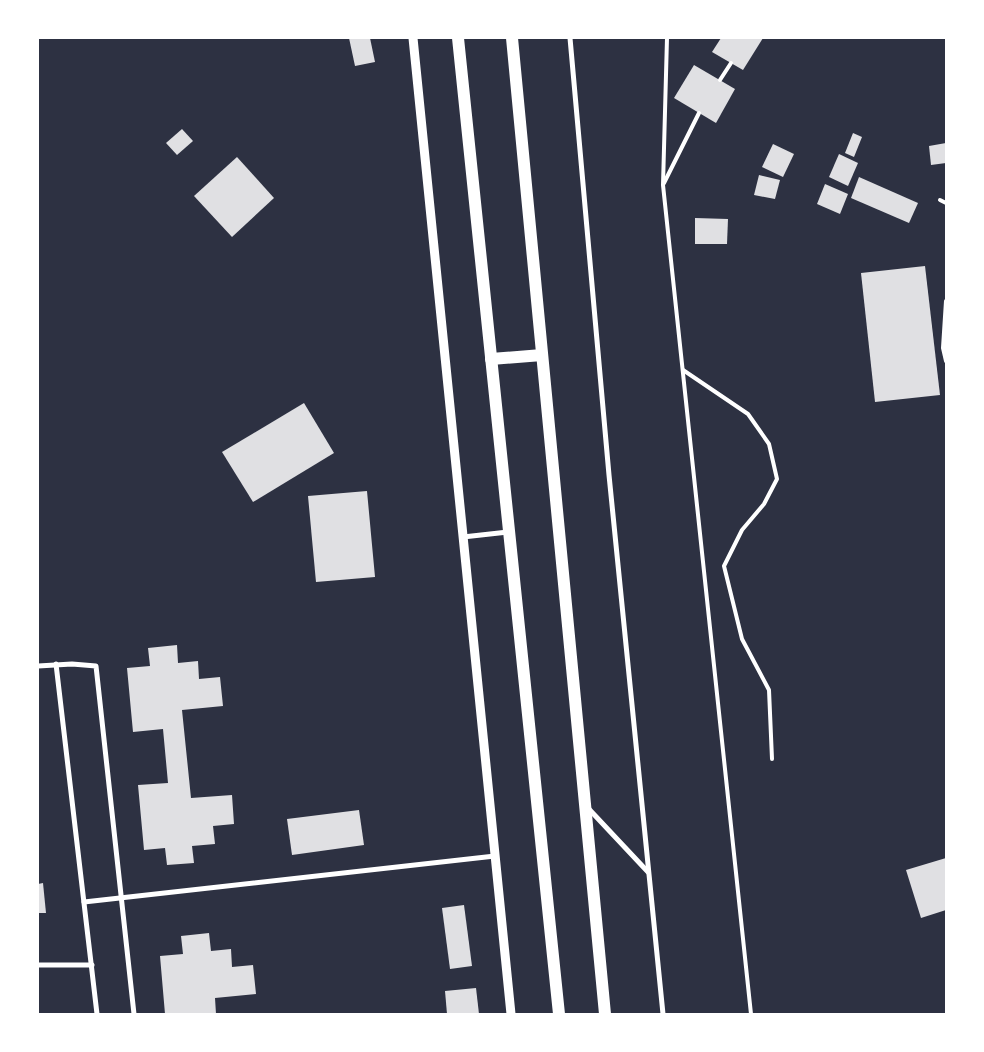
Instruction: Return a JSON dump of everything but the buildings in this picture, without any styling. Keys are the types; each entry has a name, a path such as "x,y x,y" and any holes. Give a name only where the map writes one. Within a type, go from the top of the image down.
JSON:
{"main road":[{"path":"458,38 559,1014"},
{"path":"512,38 605,1014"},
{"path":"491,359 542,355"}],"street":[{"path":"413,38 511,1014"},
{"path":"570,38 611,495 663,1014"},
{"path":"464,538 509,532"},
{"path":"38,666 56,664 96,666 134,1014"},
{"path":"56,664 97,1014"},
{"path":"584,804 648,873"},
{"path":"84,902 495,856"},
{"path":"38,965 92,965"}],"lane":[{"path":"667,38 663,185 751,1014"},
{"path":"720,80 731,63"},
{"path":"663,185 699,113"},
{"path":"940,200 946,203"},
{"path":"946,301 943,348 946,361"},
{"path":"683,370 748,414 770,444 777,480 764,504 742,530 724,566 742,638 769,690 772,759"}]}
